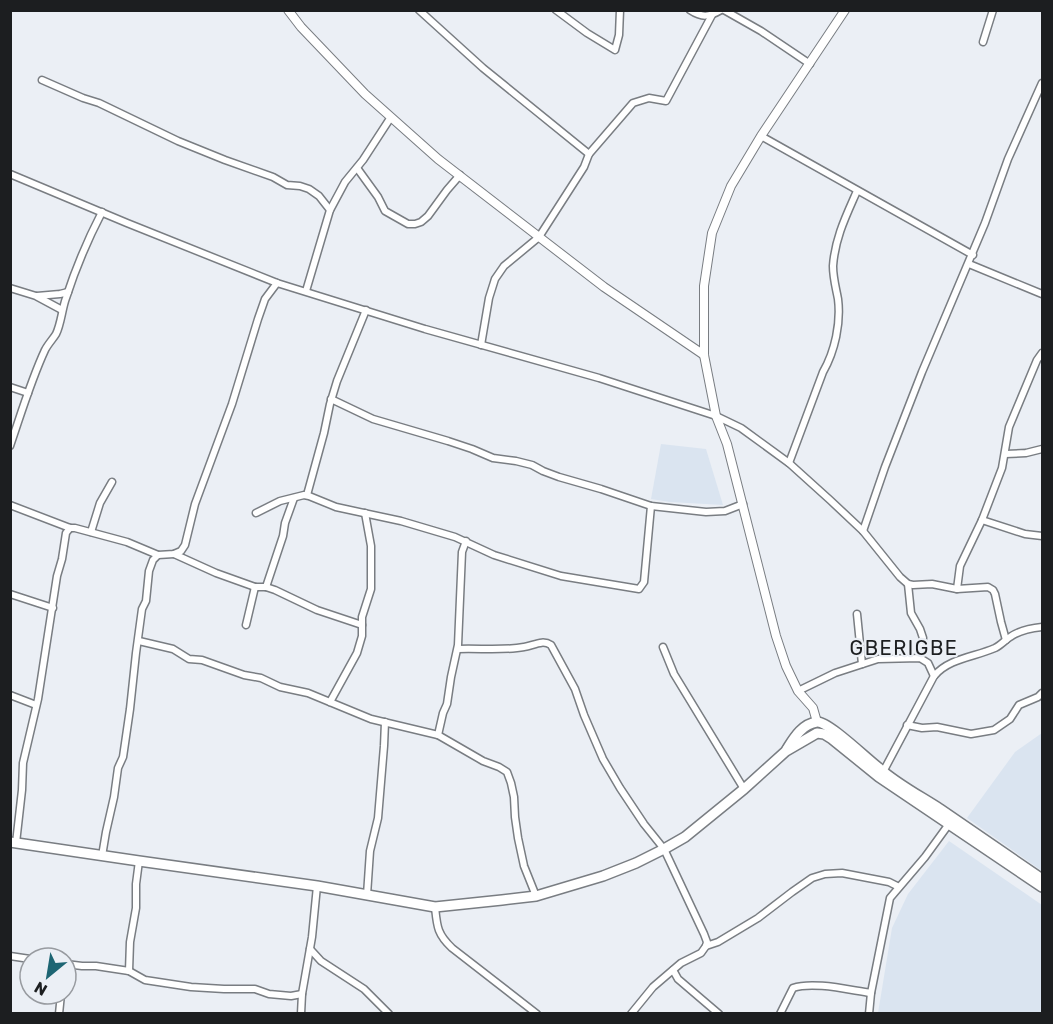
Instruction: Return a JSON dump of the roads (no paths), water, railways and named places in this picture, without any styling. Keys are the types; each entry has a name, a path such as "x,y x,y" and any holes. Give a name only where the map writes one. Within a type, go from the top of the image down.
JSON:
{"main road":[{"path":"786,751 803,728 817,722 832,728 883,772 1042,879"},
{"path":"13,842 317,886 435,907 536,896 603,876 664,849 685,837 786,751 817,734 824,734 879,777 1042,887"}],"street":[{"path":"288,10 365,94 438,159 626,303 704,355"},
{"path":"419,10 483,68 589,154"},
{"path":"556,10 615,50 621,10"},
{"path":"690,10 703,16 723,10 761,31 810,64"},
{"path":"817,722 813,708 798,691 786,666 776,636 743,504 716,416 704,355 704,286 712,233 731,186 761,136 845,10"},
{"path":"983,42 993,10"},
{"path":"481,345 489,298 495,279 504,266 539,237 584,167 589,154 633,103 648,98 666,101 712,15"},
{"path":"42,80 99,103 123,116 133,118 178,141 273,177 287,185 309,189 319,196 330,210"},
{"path":"863,531 922,372 973,255 1008,159 1042,83"},
{"path":"1034,102 1042,105"},
{"path":"306,291 330,210 345,182 391,117"},
{"path":"761,136 973,255"},
{"path":"357,168 385,211 408,224 416,224 428,216 460,175"},
{"path":"10,174 277,283 599,378 716,416 741,428 789,463 863,531 908,584 932,584 957,589 988,587 993,590 1006,640"},
{"path":"789,463 833,348 838,313 833,274 836,246 842,223 857,190"},
{"path":"10,446 46,348 56,333 88,238 102,213"},
{"path":"969,264 1042,294"},
{"path":"10,506 70,528 127,542 158,555 181,551 185,545 195,504 232,404 258,319 265,300 277,283"},
{"path":"10,288 36,296 62,310"},
{"path":"36,296 68,292"},
{"path":"307,495 331,399 343,363 366,310"},
{"path":"957,589 960,566 982,520 1002,468 1009,427 1042,353"},
{"path":"10,387 28,393"},
{"path":"331,399 373,419 493,458 532,465 559,477 651,506 706,512 725,511 743,504"},
{"path":"1005,454 1026,453 1042,449"},
{"path":"91,532 100,503 112,482"},
{"path":"256,513 280,501 307,495 336,507 401,521 466,541 494,555 561,576 639,589 644,582 651,506"},
{"path":"266,587 294,498"},
{"path":"330,702 357,652 362,636 364,606 371,589 371,546 365,513"},
{"path":"982,520 1025,534 1042,536"},
{"path":"13,842 23,763 36,705 57,576 66,533 70,528"},
{"path":"438,735 458,649 462,552 466,541"},
{"path":"174,554 216,573 255,587 266,587 317,610 362,626"},
{"path":"102,856 118,768 123,757 149,571 153,560 158,555"},
{"path":"908,584 911,613 923,638 920,658"},
{"path":"246,625 255,587"},
{"path":"10,594 53,608"},
{"path":"856,614 862,664"},
{"path":"883,772 938,671 965,657 1001,645 1014,634 1042,627"},
{"path":"139,641 173,649 189,659 202,660 244,675 261,678 280,687 308,693 371,719 438,735 507,772 514,796 515,817 524,866 536,896"},
{"path":"458,649 515,649 543,642 551,645 575,689 587,724 603,759 644,824 664,849 707,942 701,953 681,963 653,987 631,1014"},
{"path":"663,647 674,674 744,789"},
{"path":"798,691 835,673 879,659 920,658 928,663 934,676"},
{"path":"907,725 922,728 937,727 971,734 994,730 1010,719 1019,705 1042,693"},
{"path":"10,695 36,705"},
{"path":"367,895 370,851 378,818 385,722"},
{"path":"869,1014 890,898 926,857 949,824"},
{"path":"129,971 139,861"},
{"path":"706,946 718,942 758,918 812,878 825,874 842,873 889,882 899,887"},
{"path":"301,1014 317,886"},
{"path":"435,907 438,928 443,939 537,1014"},
{"path":"310,950 321,961 364,989 389,1014"},
{"path":"78,966 129,971 145,980 191,987 255,989 269,994 291,996 302,994"},
{"path":"673,970 678,979 719,1014"},
{"path":"780,1014 793,988 800,985 871,993"}],"district":[{"name":"GBERIGBE","path":"904,648"}]}
